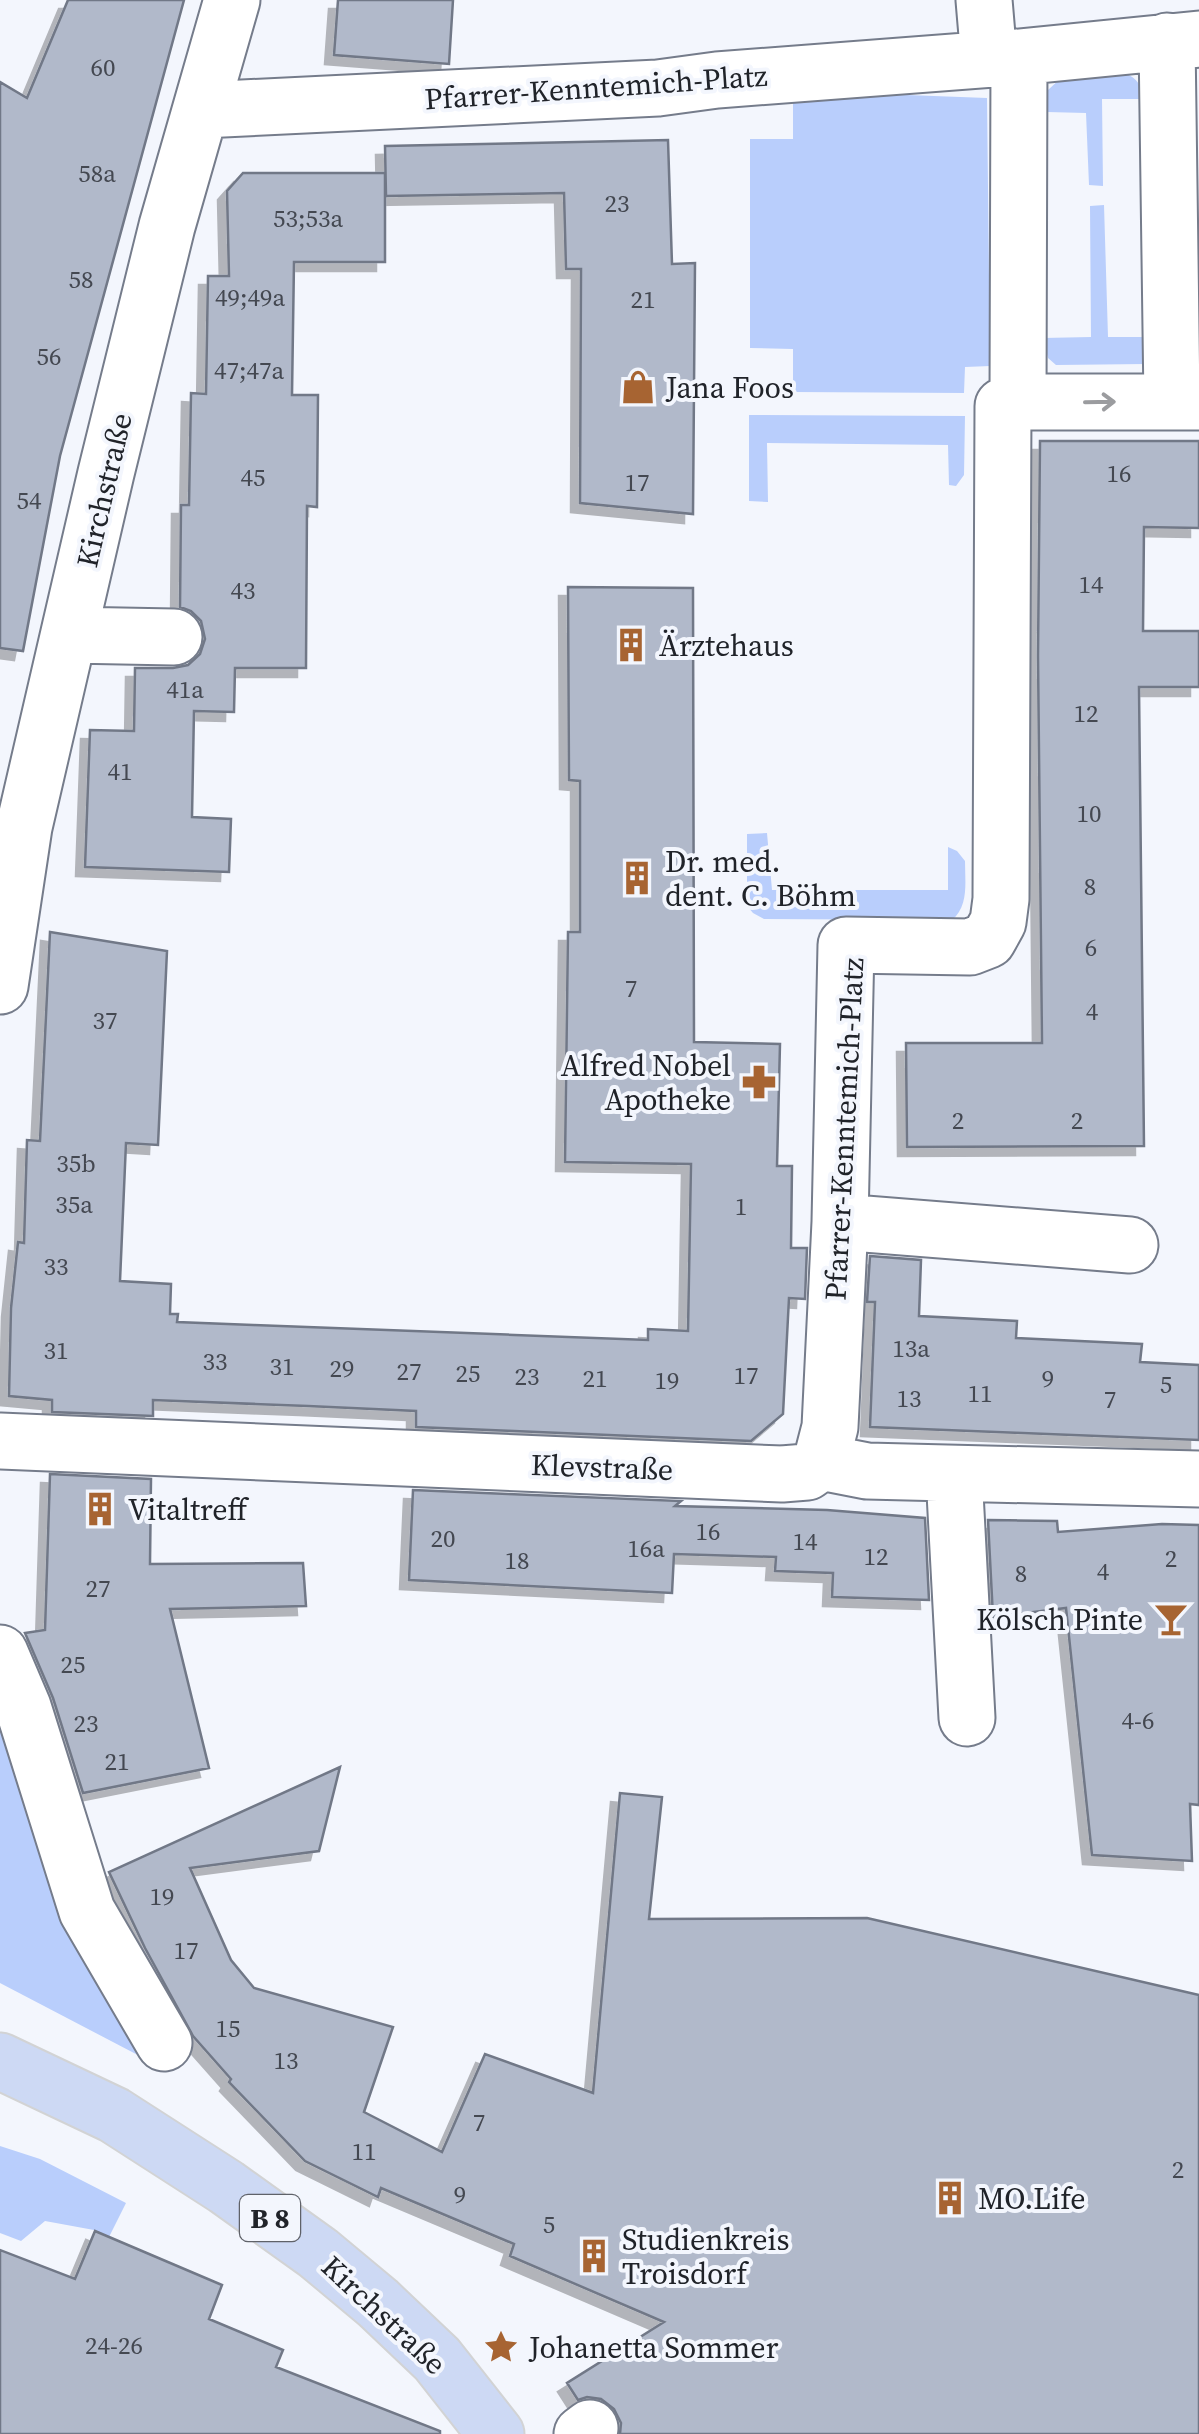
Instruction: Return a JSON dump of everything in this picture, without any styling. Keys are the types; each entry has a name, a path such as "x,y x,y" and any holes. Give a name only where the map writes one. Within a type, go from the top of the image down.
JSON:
{"main road":[{"name":"Kirchstraße","path":"0,2061 114,2114 318,2253 437,2360 496,2434"}],"street":[{"name":"Kirchstraße","path":"0,986 24,827 167,226 232,0"},
{"name":"Pfarrer-Kenntemich-Platz","path":"820,1462 830,1427 840,1222 846,945 970,947 988,940 998,922 1010,404 1004,58 984,0"},
{"name":"Pfarrer-Kenntemich-Platz","path":"202,110 658,88 1183,40"},
{"path":"1010,404 1185,402 1183,40"},
{"path":"70,635 174,637"},
{"path":"840,1222 1130,1245"},
{"name":"Klevstraße","path":"0,1441 782,1474 807,1472 820,1462 867,1471 1199,1479"},
{"path":"954,1474 966,1718"},
{"path":"0,1653 23,1707 87,1911 164,2042"}],"shaded area":[{"path":"1118,71 1136,80 1144,99 1102,99 1103,186 1089,185 1086,113 1047,112 1048,90 1061,78"},
{"path":"793,97 987,98 990,366 965,367 964,393 793,392 793,349 750,348 750,139 793,139"},
{"path":"1104,205 1108,337 1148,337 1146,364 1056,365 1048,358 1043,338 1091,337 1090,206"},
{"path":"749,415 965,416 964,475 956,486 949,485 948,445 767,443 768,502 749,501"},
{"path":"767,833 772,890 948,890 948,847 965,861 961,908 952,920 764,919 747,906 747,834"},
{"path":"0,1722 24,1807 64,1915 155,2064 0,1983"},
{"path":"0,2146 40,2159 126,2203 109,2237 94,2230 45,2221 21,2241 0,2233"}],"building":[{"path":"68,0 184,0 60,456 23,651 0,648 0,82 27,98"},
{"path":"338,0 453,0 449,64 334,55"},
{"path":"668,140 672,264 695,263 693,514 580,503 581,269 566,269 564,193 386,196 385,146"},
{"path":"243,173 385,173 385,262 294,262 292,395 318,395 317,507 307,506 306,668 235,668 234,712 194,711 192,817 231,819 229,872 85,867 90,730 134,731 135,668 188,665 200,654 205,639 201,621 180,607 181,505 189,505 191,393 206,394 208,276 229,276 227,191"},
{"path":"1040,441 1199,441 1199,528 1144,527 1143,631 1199,631 1199,687 1139,687 1144,1146 907,1147 906,1043 1042,1043"},
{"path":"568,587 693,588 694,1042 780,1044 777,1166 792,1166 791,1248 807,1248 805,1299 789,1298 783,1414 751,1441 416,1427 416,1411 308,1406 153,1400 153,1416 52,1412 52,1400 9,1396 11,1308 18,1242 24,1243 27,1140 40,1141 50,932 167,951 158,1145 126,1143 120,1281 171,1284 170,1314 178,1314 177,1322 648,1340 648,1329 688,1331 691,1164 565,1162 568,932 580,932 580,781 569,780"},
{"path":"870,1256 921,1260 919,1316 1017,1321 1016,1338 1142,1344 1140,1362 1199,1365 1199,1440 870,1427 875,1302 867,1302"},
{"path":"50,1474 151,1479 150,1564 303,1563 306,1606 170,1609 209,1768 83,1793 53,1698 25,1633 45,1630"},
{"path":"413,1490 681,1501 675,1506 827,1510 925,1518 929,1600 832,1597 833,1573 775,1571 776,1557 674,1554 672,1593 409,1580"},
{"path":"988,1520 1057,1521 1058,1532 1199,1525 1199,1805 1190,1804 1192,1861 1092,1855 1066,1608 993,1617"},
{"name":"MO.Life","path":"340,1767 319,1851 190,1868 231,1960 254,1988 393,2027 364,2112 442,2152 485,2054 593,2093 620,1793 662,1797 649,1919 867,1918 1199,1995 1199,2434 620,2434 621,2423 614,2409 601,2399 578,2400 567,2383 664,2322 510,2256 514,2244 381,2188 378,2197 305,2161 229,2082 231,2079 193,2036 109,1872"},
{"path":"95,2231 222,2285 209,2319 283,2350 276,2367 440,2434 0,2434 0,2250 75,2279"}],"place":[{"name":"Jana Foos","path":"638,387"},
{"name":"Ärztehaus","path":"631,645"},
{"name":"Dr. med. dent. C. Böhm","path":"637,878"},
{"name":"Alfred Nobel Apotheke","path":"759,1082"},
{"name":"Vitaltreff","path":"100,1509"},
{"name":"Kölsch Pinte","path":"1171,1619"},
{"name":"MO.Life","path":"950,2198"},
{"name":"Studienkreis Troisdorf","path":"594,2256"},
{"name":"Johanetta Sommer","path":"501,2347"}]}
